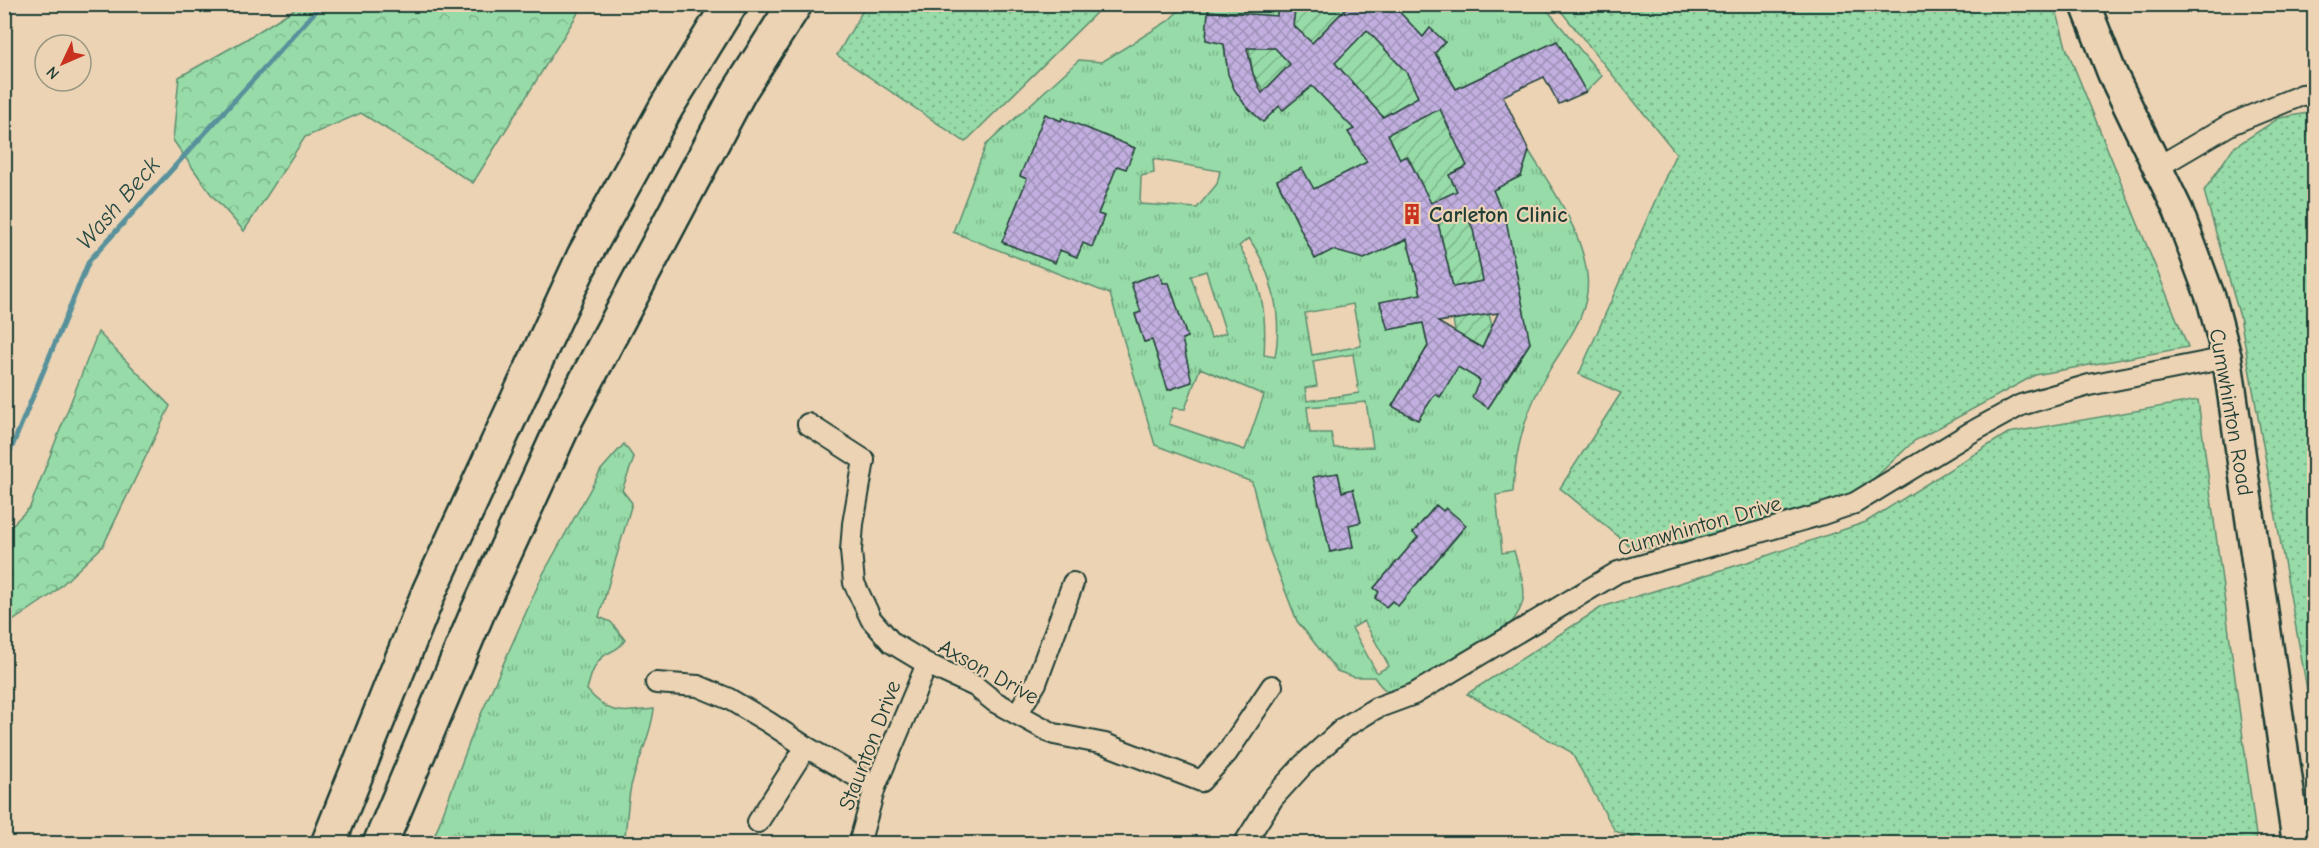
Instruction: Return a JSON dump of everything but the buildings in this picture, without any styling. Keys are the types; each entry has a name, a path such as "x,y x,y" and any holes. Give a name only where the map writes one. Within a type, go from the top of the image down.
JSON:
{"highway":[{"path":"328,843 429,592 584,256 667,106 730,4"},
{"path":"380,843 479,609 567,417 740,90 795,4"}],"street":[{"name":"Cumwhinton Road","path":"2085,4 2112,73 2178,210 2212,301 2226,358 2297,843"},
{"path":"2156,168 2231,124 2302,95 2314,94"},
{"name":"Cumwhinton Drive","path":"1244,843 1273,798 1303,765 1345,727 1376,708 1414,694 1618,572 1855,503 1970,433 2021,405 2089,385 2226,358"},
{"name":"Axson Drive","path":"808,424 864,460 852,542 854,583 871,619 892,643 927,664 975,686 995,702 1054,734 1105,744 1201,781 1227,753 1272,686"},
{"path":"1017,714 1036,683 1073,583"},
{"name":"Staunton Drive","path":"858,843 875,787 927,664"},
{"path":"656,683 698,686 719,695 875,787"},
{"path":"758,822 806,747"}],"green space":[{"path":"301,5 583,5 473,183 361,113 305,137 244,231 211,194 173,140 179,77"},
{"path":"866,5 1104,5 965,142 837,55"},
{"path":"1185,5 1278,5 1277,16 1208,11 1206,40 1224,44 1227,67 1234,88 1246,106 1263,122 1279,106 1283,110 1312,86 1354,129 1348,132 1369,161 1314,189 1277,181 1315,259 1341,245 1366,258 1407,239 1421,294 1380,303 1388,330 1423,323 1428,346 1392,406 1417,420 1435,394 1441,396 1447,386 1441,382 1453,364 1480,380 1472,397 1489,407 1530,343 1506,220 1493,190 1521,176 1529,151 1565,210 1579,242 1587,275 1585,304 1574,330 1544,379 1531,406 1518,448 1513,492 1496,495 1502,553 1514,551 1523,582 1521,608 1508,627 1399,692 1384,689 1374,677 1354,677 1337,671 1297,621 1266,541 1252,482 1155,445 1110,294 953,232 986,145 1079,60 1102,62 1168,21","holes":["1045,114 1061,121 1062,118 1108,189 1098,214 1104,216 1093,246 1083,243 1077,257 1060,250 1055,262 1002,242 1027,179 1021,176","1153,159 1220,171 1217,184 1197,208 1140,204 1141,176 1154,173","1249,238 1264,265 1274,295 1278,326 1275,357 1264,355 1265,325 1261,298 1253,273 1239,246","1206,271 1226,333 1211,338 1191,276","1159,274 1163,283 1169,283 1187,337 1182,339 1191,382 1169,390 1152,340 1144,342 1135,315 1141,312 1131,283","1353,304 1361,346 1312,355 1305,313","1353,354 1359,393 1307,401 1305,388 1317,386 1313,361","1200,368 1264,395 1245,450 1169,424 1173,408 1185,409","1366,402 1373,447 1334,448 1331,433 1310,433 1307,407","1338,473 1342,492 1353,490 1360,522 1349,525 1353,547 1331,552 1313,477","1436,505 1443,511 1446,508 1466,526 1398,606 1392,601 1386,607 1376,598 1379,592 1374,588 1418,537 1413,533","1364,621 1389,666 1377,673 1352,628"]},
{"path":"1296,5 1342,5 1346,9 1312,43 1293,25"},
{"path":"1392,5 1543,5 1602,76 1586,92 1557,41 1456,89 1435,53 1445,42 1430,28 1423,37"},
{"path":"1556,5 2055,5 2066,47 2188,347 2035,375 1914,441 1864,488 1761,525 1636,551 1560,488 1621,393 1579,374 1676,153"},
{"path":"1367,30 1407,73 1418,97 1383,117 1335,63"},
{"path":"1249,48 1275,48 1290,64 1264,91 1253,74"},
{"path":"1440,109 1467,166 1449,175 1457,191 1426,206 1420,181 1408,156 1400,159 1388,134"},
{"path":"2314,112 2314,728 2240,317 2204,191 2233,148 2279,118"},
{"path":"1463,208 1473,229 1483,281 1453,287 1438,223"},
{"path":"1489,314 1495,337 1482,348 1467,340 1457,344 1453,319"},
{"path":"98,332 170,406 103,546 51,595 5,626 5,532 30,507"},
{"path":"2198,400 2257,843 1647,843 1615,831 1571,752 1467,694 1602,607 1751,561 1866,522 2008,433"},
{"path":"624,444 634,458 622,490 632,503 599,617 611,622 625,640 618,648 601,658 593,671 587,690 603,705 617,711 654,709 650,729 631,786 624,843 432,843 474,730 543,574 601,470"}],"waterway":[{"name":"Wash Beck","path":"4,466 89,261 322,4"}],"place":[{"name":"Carleton Clinic","path":"1412,214"}]}
